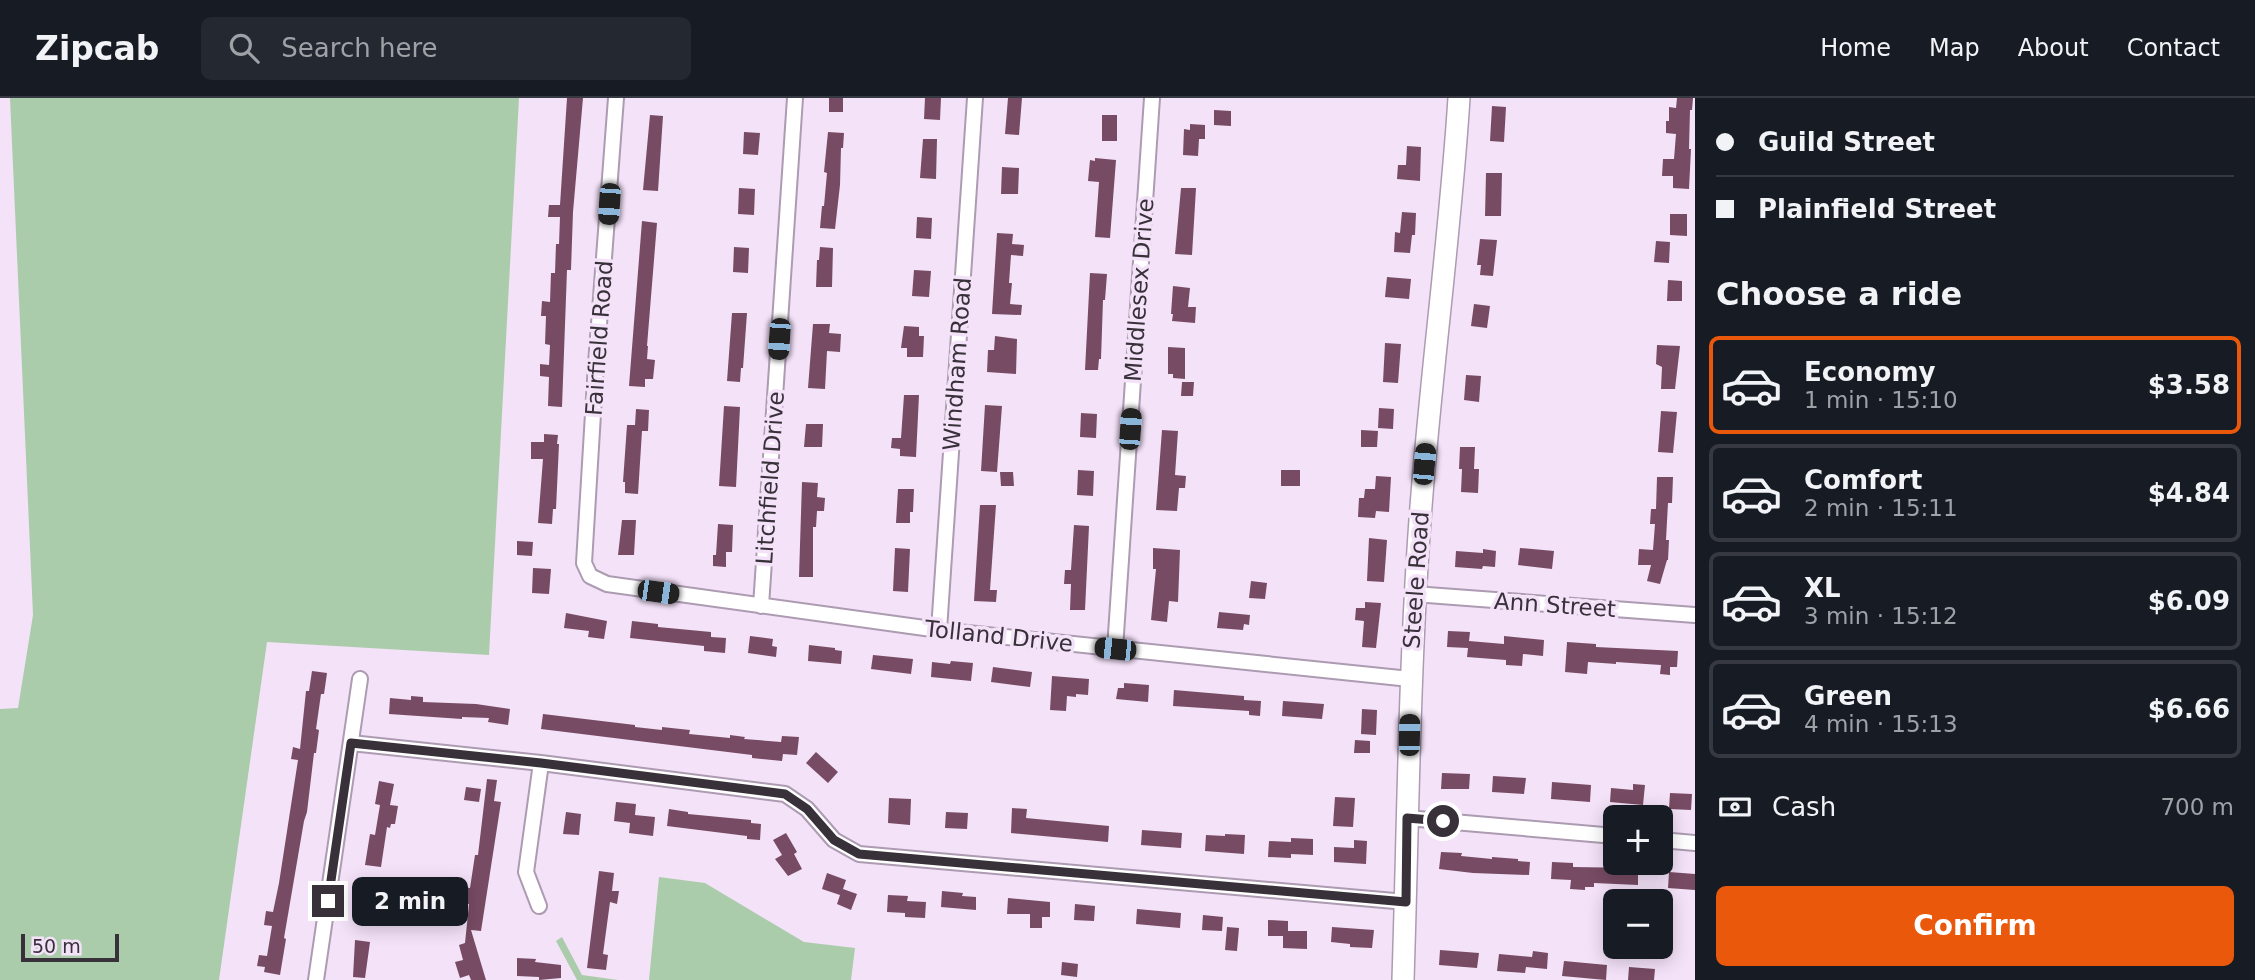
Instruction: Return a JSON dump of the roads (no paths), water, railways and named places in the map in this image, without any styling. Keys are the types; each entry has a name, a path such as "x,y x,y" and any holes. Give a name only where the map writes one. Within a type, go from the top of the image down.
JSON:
{"street":[{"name":"Fairfield Road","path":"590,576 584,563 616,98"},
{"name":"Litchfield Drive","path":"761,606 795,98"},
{"name":"Windham Road","path":"939,630 975,98"},
{"name":"Middlesex Drive","path":"1115,649 1152,98"},
{"name":"Steele Road","path":"1403,980 1414,594 1459,98"},
{"name":"Tolland Drive","path":"590,576 607,584 939,630 1410,679"},
{"name":"Ann Street","path":"1414,594 1695,615"},
{"path":"316,980 360,679"},
{"path":"351,743 541,763 785,794 807,809 834,840 859,854 1406,902"},
{"path":"539,905 526,872 541,763"},
{"path":"1407,818 1603,835"},
{"path":"1673,841 1695,843"}]}
